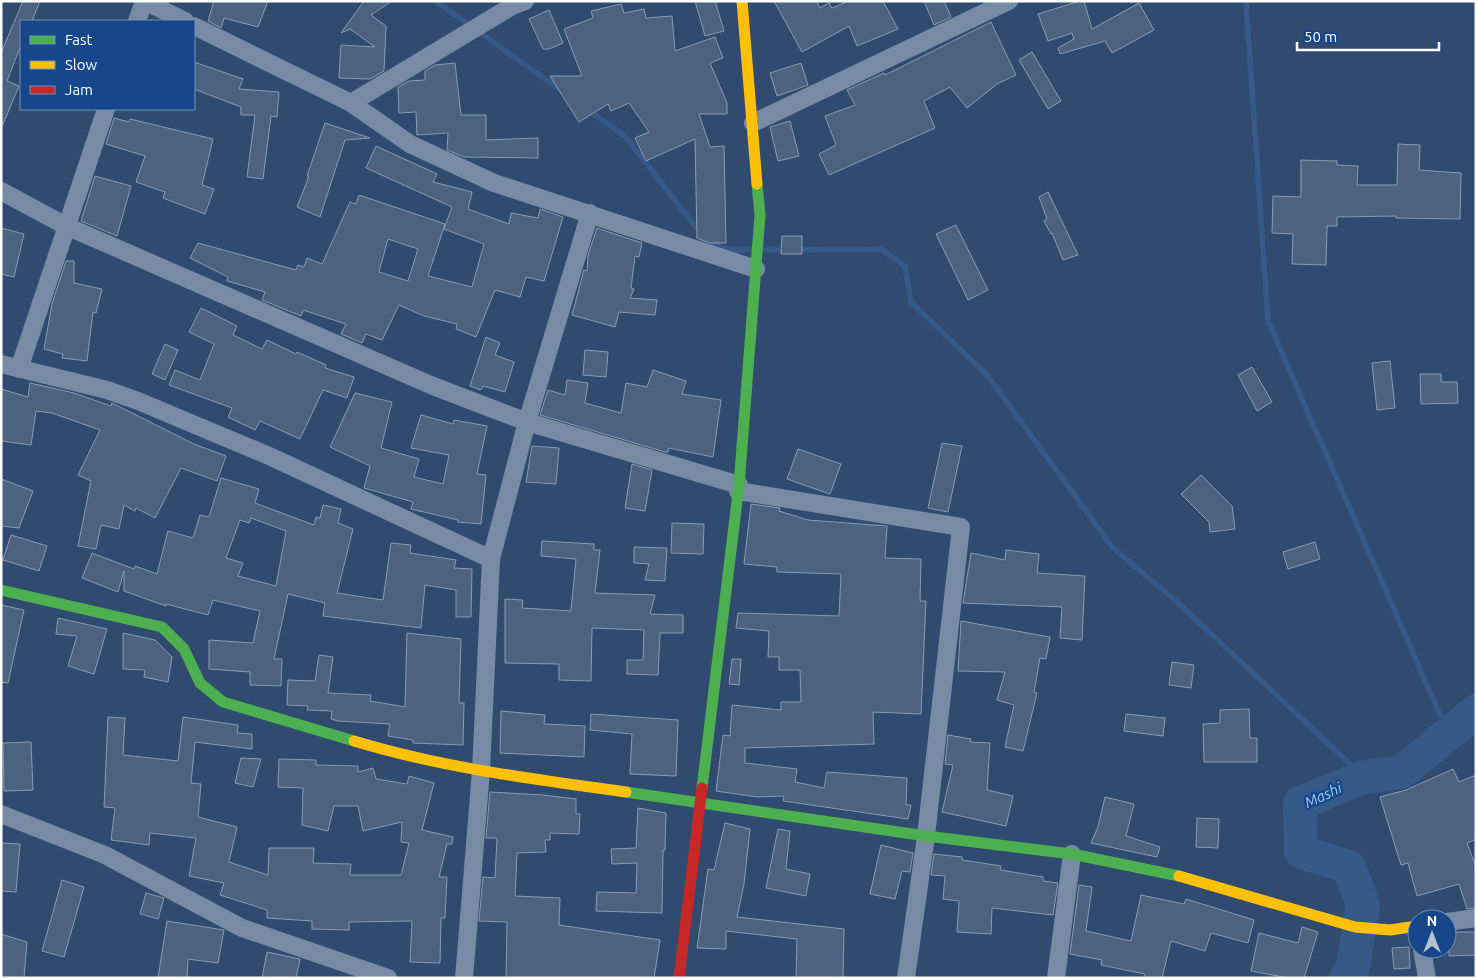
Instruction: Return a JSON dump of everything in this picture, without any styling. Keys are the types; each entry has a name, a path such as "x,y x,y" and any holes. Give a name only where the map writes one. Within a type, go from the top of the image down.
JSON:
{"street":[{"path":"137,20 144,1 183,20"},
{"path":"679,978 739,488 760,214 742,1"},
{"path":"753,123 1009,1"},
{"path":"351,103 516,3"},
{"path":"195,26 351,103 410,144 494,183 756,269"},
{"path":"19,368 106,110"},
{"path":"1,191 66,226 433,386 527,422 739,488 961,527 926,836 906,978"},
{"path":"464,978 481,771 491,559 527,422 590,213"},
{"path":"1,364 106,390 138,400 267,455 491,559"},
{"path":"1,590 162,627 184,649 200,683 224,702 403,756 481,771 926,836 1072,854 1175,875 1355,927 1390,930 1407,927"},
{"path":"1,814 105,855 242,928 388,978"},
{"path":"1056,978 1072,854"},
{"path":"1457,921 1476,918"},
{"path":"1424,959 1427,978"}],"building":[{"path":"23,1 40,1 32,20 20,20 20,48 7,81 19,86 1,129 1,53"},
{"path":"214,1 268,1 258,27 224,18 221,28 208,21"},
{"path":"364,1 392,1 371,15 386,26 384,71 370,79 339,78 341,45 375,47 350,29 341,33"},
{"path":"695,1 715,1 724,31 705,36"},
{"path":"774,1 816,1 820,8 829,3 832,8 849,1 883,1 898,29 857,46 849,26 802,52"},
{"path":"924,1 944,1 951,17 934,25"},
{"path":"1084,1 1092,29 1139,3 1154,30 1112,53 1105,41 1060,54 1058,48 1074,39 1072,33 1048,41 1038,14"},
{"path":"621,4 624,13 644,9 646,18 672,16 675,51 715,37 723,58 710,63 727,103 727,114 699,114 710,147 724,146 726,243 710,243 697,238 695,139 646,161 635,138 649,132 629,103 611,111 608,104 579,122 550,76 582,76 564,29 593,18 591,11"},
{"path":"549,10 563,43 549,49 543,49 529,19"},
{"path":"991,22 1016,75 997,84 967,108 950,87 924,101 935,128 829,175 819,154 836,145 825,116 855,105 847,90 884,73 885,75"},
{"path":"1032,52 1061,101 1048,109 1019,60"},
{"path":"195,62 243,79 239,89 279,92 277,117 271,116 263,179 247,177 255,115 241,115 241,107 195,89"},
{"path":"455,63 461,115 486,115 486,140 538,138 538,158 464,157 447,150 448,133 417,135 416,112 399,113 398,87 409,81 425,80 425,71 435,65"},
{"path":"801,63 808,85 777,96 770,73"},
{"path":"114,118 129,122 130,119 213,139 202,185 214,189 205,214 163,198 165,192 136,182 145,156 106,144"},
{"path":"790,121 799,156 778,161 770,127"},
{"path":"325,123 370,138 345,140 320,217 297,207 309,176 307,176"},
{"path":"1398,144 1420,145 1419,170 1461,173 1460,219 1396,218 1396,216 1337,217 1337,226 1327,226 1326,265 1292,264 1293,234 1272,233 1273,196 1301,197 1301,160 1337,161 1337,165 1358,166 1357,185 1397,185"},
{"path":"376,146 437,174 433,182 472,192 468,209 509,224 511,213 538,218 540,209 563,217 544,281 526,277 520,297 495,290 476,337 456,329 457,324 424,316 399,305 382,340 366,334 362,343 341,334 346,324 303,310 301,316 262,300 265,292 227,281 228,277 190,258 198,243 296,270 298,265 304,267 307,258 322,264 350,202 356,204 359,195 445,224 428,276 472,287 484,244 444,229 452,207 366,168","holes":["388,239 418,249 408,281 379,272"]},
{"path":"95,176 131,186 117,236 81,221"},
{"path":"1048,192 1078,255 1063,260 1052,233 1044,221 1047,219 1039,197"},
{"path":"956,225 988,290 968,300 936,234"},
{"path":"1,228 24,234 14,277 1,274"},
{"path":"597,228 642,243 639,257 635,256 631,288 634,289 630,298 657,300 655,315 619,312 615,327 572,315 584,270 587,271 588,255"},
{"path":"782,236 802,236 802,254 781,254"},
{"path":"66,261 74,261 74,283 102,289 96,313 93,312 87,361 62,358 63,354 44,349 52,304"},
{"path":"201,308 237,326 233,335 262,349 267,340 296,354 297,352 326,365 325,368 354,377 347,398 323,390 300,439 260,421 255,430 228,417 232,408 169,385 175,370 200,380 214,344 189,332"},
{"path":"486,337 500,343 495,355 514,362 505,392 483,386 481,390 470,386"},
{"path":"165,344 178,350 165,380 152,374"},
{"path":"585,350 608,352 606,377 583,375"},
{"path":"1390,361 1395,408 1377,410 1372,363"},
{"path":"1252,367 1272,402 1257,411 1238,375"},
{"path":"653,370 686,381 682,394 721,400 713,457 669,448 668,452 665,452 540,415 548,390 565,395 567,380 588,383 585,403 621,413 626,383 647,387"},
{"path":"1420,374 1441,374 1441,382 1457,382 1458,403 1421,404"},
{"path":"30,383 74,393 111,406 112,403 194,444 226,456 217,481 181,468 155,518 136,508 135,511 124,505 119,529 101,525 96,549 78,546 91,481 78,475 100,430 52,413 36,411 31,445 1,441 1,389 28,397"},
{"path":"355,393 392,402 381,448 419,459 414,477 443,484 449,455 411,448 421,415 453,424 454,420 487,426 477,474 486,475 481,524 458,522 458,520 411,509 413,502 364,488 370,466 330,447"},
{"path":"942,443 962,446 948,512 928,508"},
{"path":"532,446 559,448 556,484 526,482"},
{"path":"798,449 841,464 830,494 787,479"},
{"path":"632,464 652,470 645,511 625,508"},
{"path":"1201,475 1232,506 1235,529 1210,532 1209,522 1181,494"},
{"path":"221,478 259,489 255,503 314,525 316,517 320,518 323,505 341,509 338,523 353,529 337,593 383,600 391,543 411,545 410,553 456,560 454,568 472,569 471,617 456,617 456,590 425,585 421,628 323,616 325,603 288,594 274,659 282,659 281,686 250,685 250,672 209,669 209,640 253,643 260,611 213,600 208,615 166,604 166,606 124,591 124,571 118,592 82,578 92,553 134,569 135,566 157,574 168,531 193,538 200,515 209,517","holes":["251,518 286,531 276,586 238,576 243,563 226,558 240,520 249,523"]},
{"path":"1,479 33,491 19,528 1,526"},
{"path":"751,504 780,508 779,511 808,520 887,526 885,558 921,559 920,601 926,601 921,714 873,712 874,744 745,748 745,763 797,769 795,782 824,788 827,772 907,778 906,805 911,805 908,819 783,801 784,796 757,797 716,791 723,735 730,736 732,705 781,710 781,702 801,702 800,670 779,670 779,657 768,657 769,631 736,628 738,613 839,616 841,574 777,572 777,567 744,564"},
{"path":"672,523 704,524 703,554 671,553"},
{"path":"11,535 47,546 39,571 3,560"},
{"path":"542,541 594,544 594,550 600,550 595,593 655,595 650,614 683,615 683,633 660,633 658,675 627,674 627,660 643,660 644,630 592,628 591,681 559,680 559,664 505,663 505,599 523,600 522,608 571,611 576,559 541,556"},
{"path":"1315,542 1320,559 1288,569 1283,552"},
{"path":"634,547 667,548 665,581 645,580 649,564 634,563"},
{"path":"1006,550 1039,554 1037,573 1085,576 1082,640 1060,638 1062,607 963,603 971,553 1005,560"},
{"path":"1,605 24,610 8,683 1,682"},
{"path":"58,618 107,629 94,674 68,666 77,636 56,634"},
{"path":"961,621 1050,637 1046,659 1040,658 1034,692 1037,693 1023,751 1005,747 1014,705 997,700 1005,672 958,671"},
{"path":"123,633 155,640 172,657 168,682 144,677 145,670 123,669"},
{"path":"407,633 461,639 459,703 464,703 463,745 413,743 413,740 388,736 390,724 338,721 331,719 332,711 307,710 308,706 287,705 288,680 315,681 319,655 333,657 328,693 371,695 370,701 405,707"},
{"path":"732,659 741,659 739,685 729,684"},
{"path":"1172,662 1194,665 1191,688 1169,685"},
{"path":"1249,709 1250,738 1257,738 1257,762 1204,762 1203,724 1220,723 1220,710"},
{"path":"501,711 545,715 544,724 585,726 584,757 500,753"},
{"path":"591,714 678,720 676,776 630,774 632,734 590,730"},
{"path":"1126,714 1165,718 1163,736 1124,731"},
{"path":"108,717 125,718 123,755 178,761 183,717 238,725 237,733 252,734 252,749 195,742 191,783 201,784 198,817 237,827 229,862 268,875 269,848 314,848 313,863 351,864 350,875 401,875 409,843 401,842 402,822 363,831 358,806 334,806 328,831 302,825 303,788 278,787 279,759 316,760 316,765 358,766 358,772 373,768 376,779 407,784 409,776 434,783 422,830 453,837 452,844 447,844 439,877 447,877 445,918 441,918 440,963 410,962 412,921 349,922 349,930 312,929 312,921 267,918 267,910 220,895 224,883 189,876 196,838 150,833 149,845 111,840 115,808 104,807"},
{"path":"948,735 971,739 970,742 990,743 987,790 1013,796 1006,826 942,812 953,765 945,764"},
{"path":"31,742 33,790 4,791 3,743"},
{"path":"241,758 261,759 253,787 235,783"},
{"path":"1453,769 1459,782 1476,775 1476,839 1467,843 1476,867 1476,908 1467,909 1459,884 1417,896 1408,863 1401,865 1380,797 1406,790"},
{"path":"490,792 576,799 576,814 580,814 579,834 550,833 550,840 545,840 546,852 517,853 515,896 560,898 559,925 660,940 654,978 506,978 507,922 479,921 483,877 495,878 497,838 486,838"},
{"path":"1105,797 1134,804 1126,836 1160,847 1157,857 1091,843 1098,827"},
{"path":"638,808 666,813 665,850 663,850 662,913 596,911 597,892 636,893 637,863 612,864 611,849 636,848"},
{"path":"1197,818 1219,819 1218,848 1196,847"},
{"path":"725,823 750,829 744,884 737,917 844,929 843,978 796,978 797,939 726,931 726,949 697,948 708,869 714,870"},
{"path":"778,829 790,831 786,869 810,874 806,896 766,888"},
{"path":"1,843 20,844 16,892 1,891"},
{"path":"881,845 913,853 910,872 902,871 895,899 870,894"},
{"path":"934,854 962,857 962,860 1001,866 1000,870 1043,877 1043,881 1058,883 1053,915 992,908 991,934 957,932 959,901 943,899 945,876 931,875"},
{"path":"62,880 84,887 64,957 42,951"},
{"path":"1079,885 1092,887 1086,931 1131,941 1141,895 1184,904 1186,899 1254,920 1248,943 1211,933 1205,951 1171,941 1162,978 1144,978 1145,974 1101,965 1102,960 1070,954"},
{"path":"146,893 164,898 158,919 140,914"},
{"path":"167,921 224,930 218,963 188,959 187,978 158,978"},
{"path":"1302,927 1318,932 1304,978 1288,978 1251,971 1259,933 1298,943"},
{"path":"1457,932 1476,932 1476,955 1457,956"},
{"path":"1,934 27,942 24,978 1,978"},
{"path":"1407,947 1407,959 1410,959 1410,968 1394,969 1392,948"},
{"path":"267,952 300,959 296,978 262,978"}],"waterway":[{"path":"436,1 563,92"},
{"path":"1246,1 1268,321 1448,733"},
{"path":"588,110 625,136 709,244 732,250 752,250"},
{"path":"764,250 881,249 905,266 911,302 987,375 1113,548 1175,600 1364,777"},
{"name":"Mashi","path":"1346,978 1352,971 1363,905 1349,867 1301,852 1300,803 1364,777 1402,772 1476,711"}],"traffic: fast":[{"path":"702,788 739,485 760,215 757,184"},
{"path":"1,590 162,627 184,649 200,683 223,702 354,741"},
{"path":"626,792 926,836 1072,854 1179,876"}],"traffic: slow":[{"path":"742,1 757,184"},
{"path":"354,741 455,766 626,792"},
{"path":"1179,876 1355,927 1390,930 1407,927"}],"traffic: jam":[{"path":"679,978 702,788"}]}
